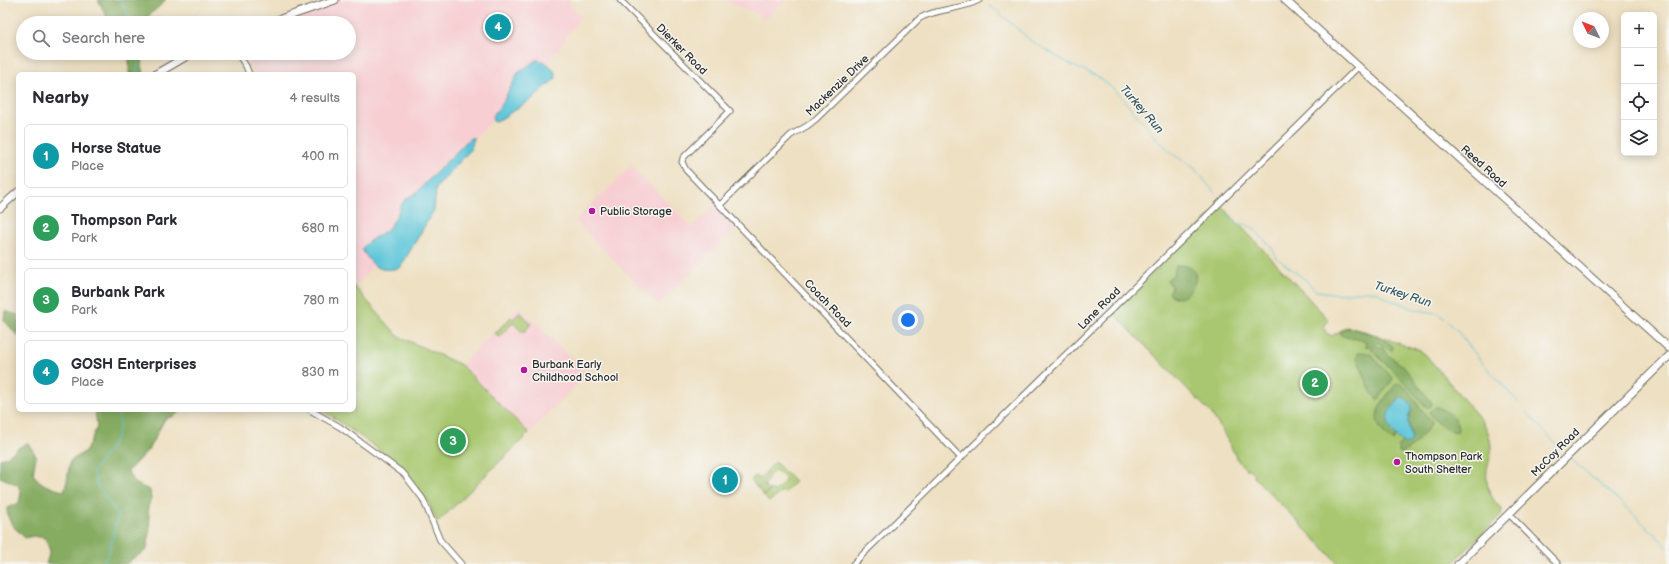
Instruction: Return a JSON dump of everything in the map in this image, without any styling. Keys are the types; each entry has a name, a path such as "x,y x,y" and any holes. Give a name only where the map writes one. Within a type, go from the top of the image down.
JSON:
{"main road":[{"path":"290,16 335,0"},
{"name":"Reed Road","path":"1285,0 1669,348"},
{"path":"159,72 180,60"},
{"path":"0,208 16,194"},
{"name":"McCoy Road","path":"1458,564 1669,356"}],"street":[{"name":"Dierker Road","path":"620,0 730,111 686,154 682,162"},
{"name":"Mackenzie Drive","path":"720,205 791,135 808,126 816,119 920,18 932,12 962,7 980,0"},
{"path":"242,60 248,72"},
{"name":"Lane Road","path":"853,564 1358,67"},
{"name":"Coach Road","path":"682,162 686,170 961,458"},
{"path":"314,412 340,427 392,464 407,478 427,505 438,536 461,564"},
{"path":"1509,514 1558,564"}],"shaded area":[{"path":"319,0 571,0 568,3 581,16 548,64 536,60 518,73 503,102 492,117 493,121 474,138 470,138 415,194 407,197 400,204 391,224 385,231 365,243 367,258 374,265 356,286 356,72 255,72 246,60 356,60 356,16 289,16 323,4"},
{"path":"725,0 786,0 765,20 758,14"},
{"path":"631,166 692,227 718,202 740,224 658,305 575,221"},
{"name":"Burbank Early Childhood School","path":"519,307 587,374 529,433 461,365"}],"green space":[{"path":"98,0 166,0 149,16 106,16"},
{"path":"129,60 143,60 144,72 129,72"},
{"path":"1221,205 1329,320 1324,327 1326,333 1332,336 1346,327 1368,332 1419,350 1425,354 1482,421 1488,432 1491,445 1491,454 1487,469 1489,491 1494,501 1502,509 1501,515 1452,564 1339,564 1254,477 1253,473 1239,462 1211,413 1116,316 1116,309"},
{"path":"1182,265 1193,270 1196,279 1188,293 1183,297 1174,297 1169,293 1172,287 1167,280 1174,274 1176,266"},
{"path":"356,288 398,336 461,365 529,433 437,523 419,488 407,474 378,449 330,415 323,412 356,412"},
{"path":"5,311 16,314 16,334 4,320"},
{"path":"520,312 531,324 523,333 513,323 499,337 495,333 511,317 513,319"},
{"path":"1349,328 1366,332 1382,339 1393,346 1392,350 1379,343 1366,347 1366,343 1363,341 1345,337 1339,333"},
{"path":"1382,347 1388,355 1403,366 1433,404 1428,408 1372,350 1371,348"},
{"path":"1363,352 1371,354 1393,379 1378,400 1372,394 1357,358 1358,353"},
{"path":"1397,383 1408,390 1418,406 1432,422 1419,439 1410,448 1402,453 1399,452 1398,446 1402,442 1405,444 1412,438 1408,420 1412,410 1399,399 1390,410 1392,430 1396,436 1393,441 1384,433 1379,426 1377,419 1380,405"},
{"path":"1435,407 1449,413 1455,419 1458,426 1458,431 1450,431 1438,423 1429,412"},
{"path":"95,412 179,412 174,416 165,419 148,450 128,471 134,481 150,490 151,499 148,507 150,528 147,550 126,564 46,564 50,551 45,538 33,536 25,538 8,518 7,508 19,503 21,492 18,485 0,477 0,459 8,456 28,443 36,456 33,474 46,486 64,491 70,461 86,451 97,427"},
{"path":"775,462 795,482 784,493 782,491 769,502 764,496 771,490 775,491 785,481 785,478 775,470 757,488 751,480 756,476 760,479"},
{"path":"733,469 741,476 741,481 729,491 723,492 718,487 718,482 728,471"},
{"path":"769,478 764,486 768,490 770,489 764,496 758,489"}],"water":[{"path":"536,60 543,61 549,65 556,74 556,78 532,99 496,122 493,121 492,117 503,102 518,73"},
{"path":"470,138 474,138 471,149 436,188 434,210 400,268 382,269 377,267 370,261 362,249 368,242 388,229 402,203 415,194"},
{"path":"1404,398 1412,405 1408,421 1411,435 1410,444 1405,444 1398,438 1389,426 1388,421 1390,410 1399,399"}],"waterway":[{"path":"120,0 128,16"},
{"name":"Turkey Run","path":"989,6 996,10 1031,41 1071,65 1097,76 1116,91 1156,138 1175,156 1195,169 1215,193"},
{"path":"137,72 140,60"},
{"name":"Turkey Run","path":"1225,213 1236,223 1245,224 1253,228 1271,247 1277,258 1308,282 1316,291 1338,294 1366,291 1376,292 1413,309 1437,313 1459,333 1484,365 1519,403"},
{"path":"103,564 109,552 118,514 97,486 93,472 109,450 118,434 119,418 116,412"},
{"name":"Turkey Run","path":"1526,412 1562,450"},
{"name":"Turkey Run","path":"1573,461 1625,506 1669,548"}],"place":[{"name":"GOSH Enterprises","path":"498,27"},
{"name":"Public Storage","path":"592,211"},
{"name":"Burbank Early Childhood School","path":"524,370"},
{"name":"Thompson Park","path":"1315,383"},
{"name":"Burbank Park","path":"453,441"},
{"name":"Thompson Park South Shelter","path":"1397,462"},
{"name":"Horse Statue","path":"725,480"}]}
